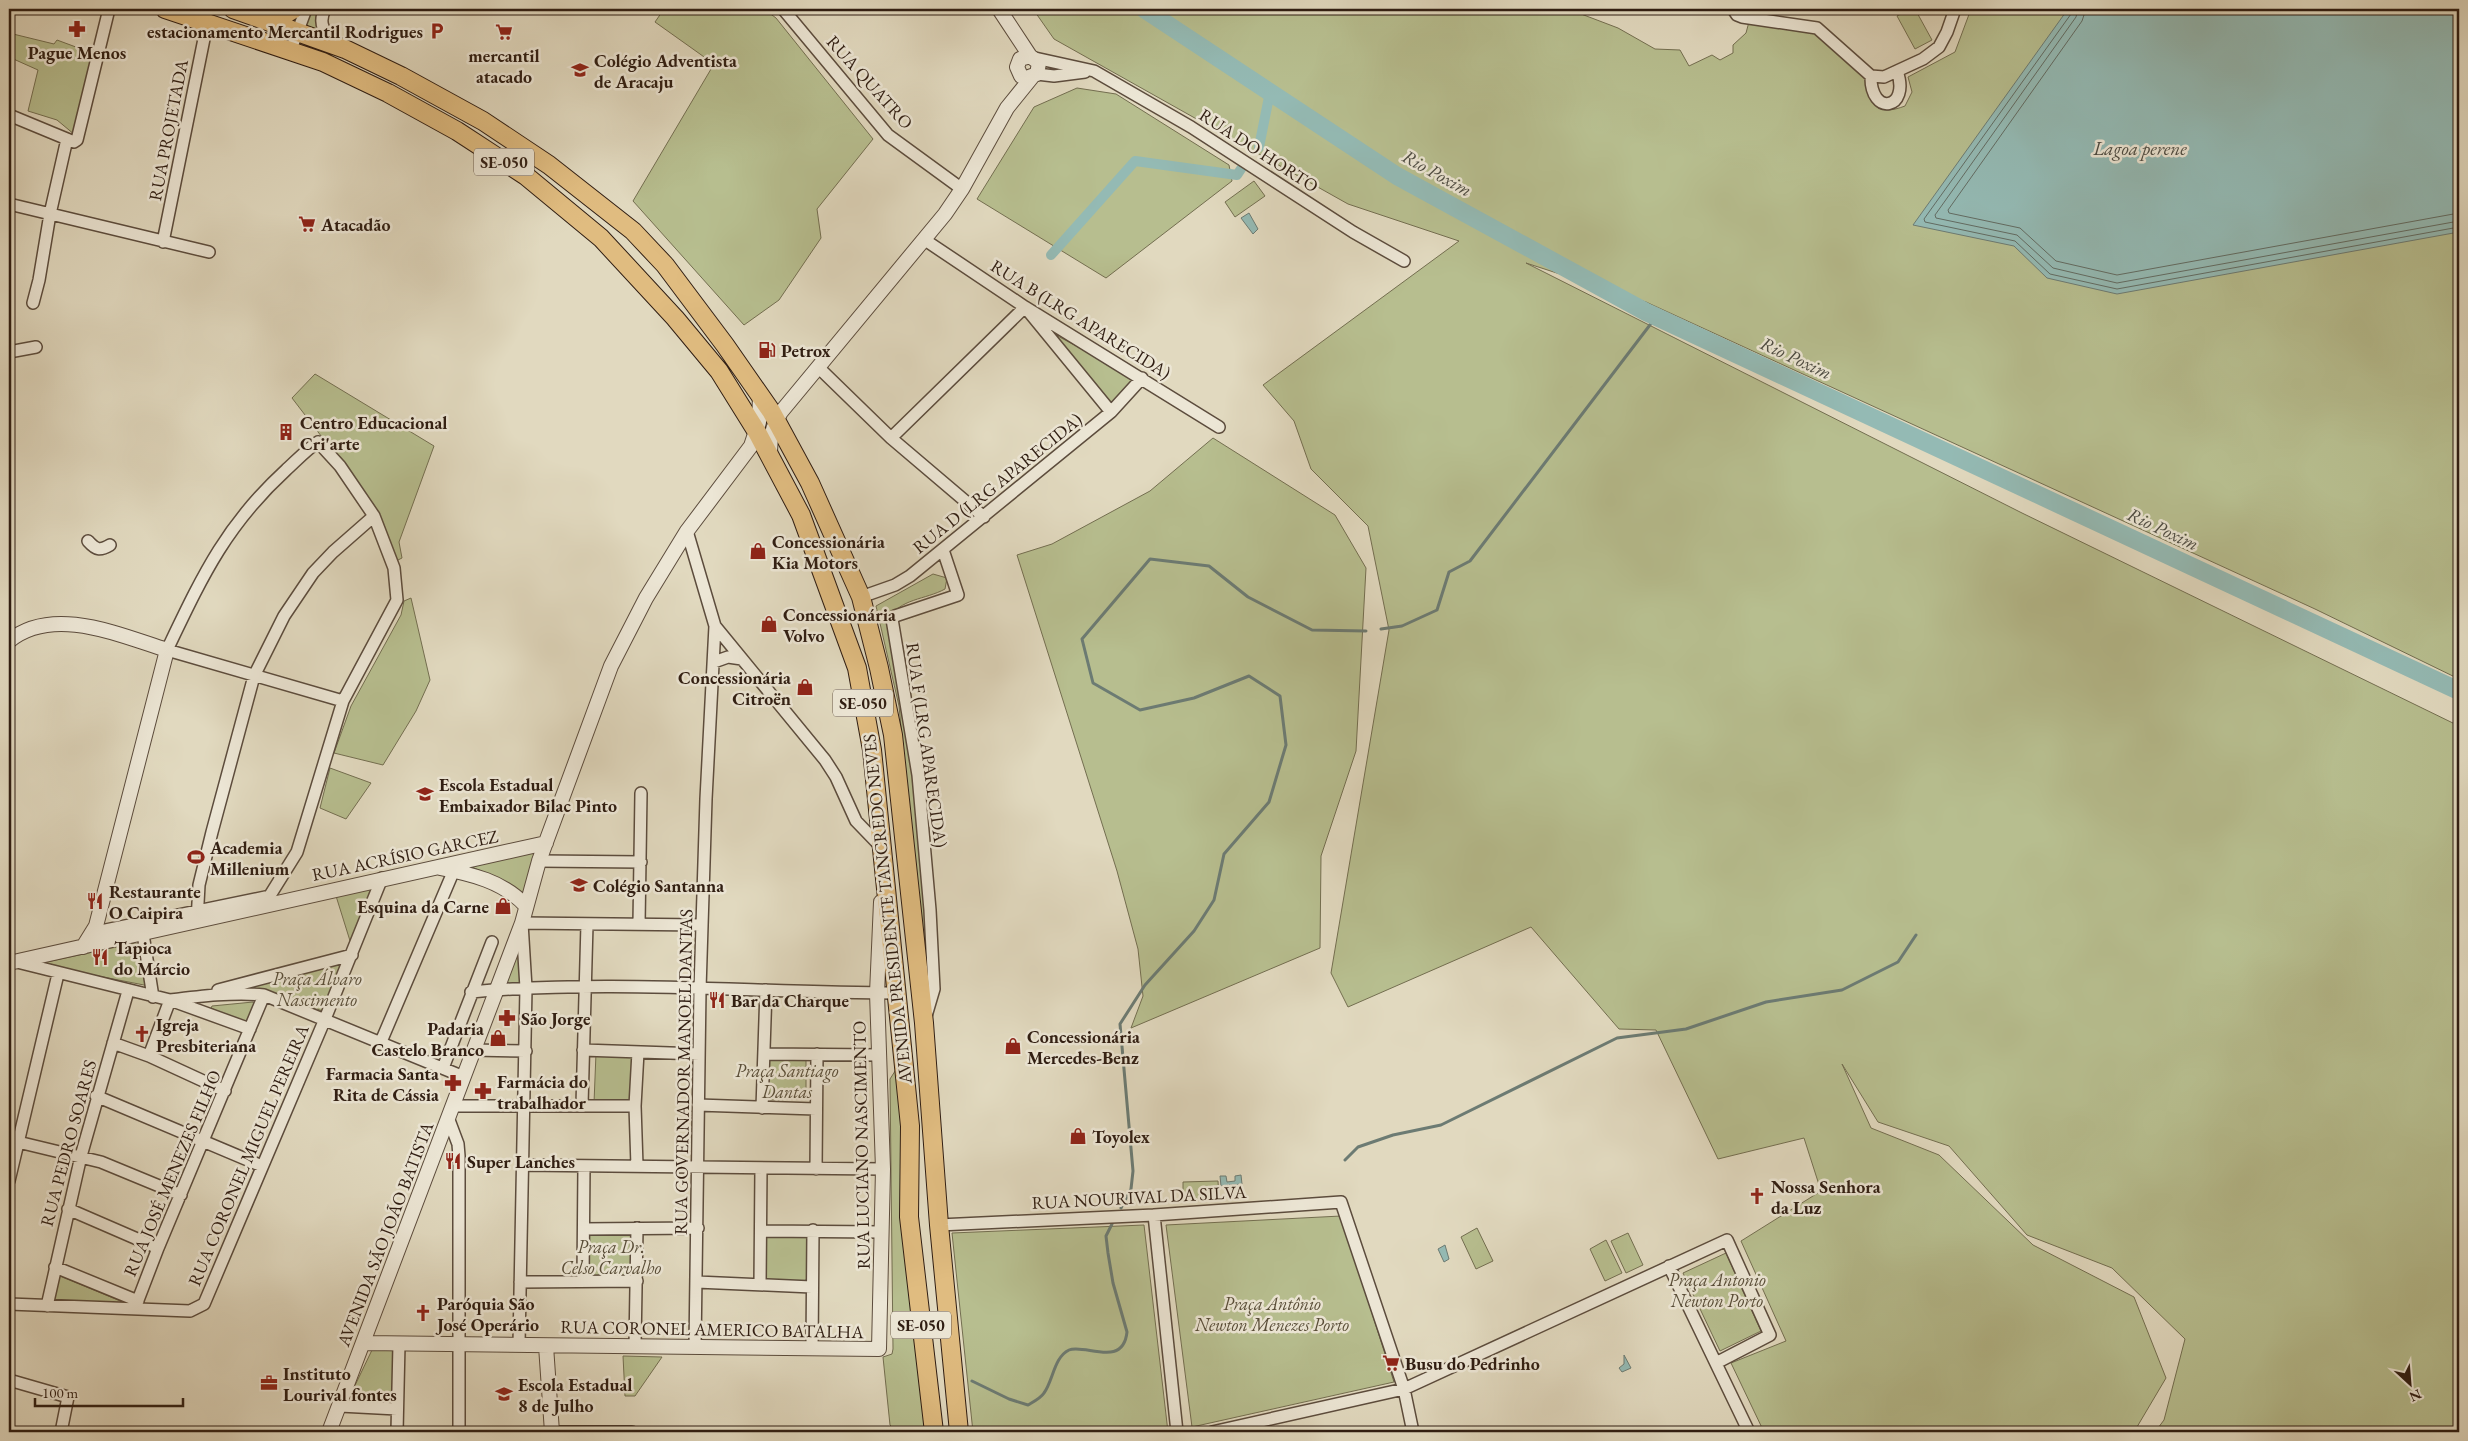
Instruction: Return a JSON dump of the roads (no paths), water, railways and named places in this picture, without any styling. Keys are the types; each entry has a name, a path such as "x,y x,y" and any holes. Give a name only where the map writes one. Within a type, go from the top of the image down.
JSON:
{"main road":[{"name":"AVENIDA PRESIDENTE TANCREDO NEVES","path":"166,9 323,62 388,93 457,131 526,176 601,238 675,318 719,371 770,456 801,515 857,668 872,750 884,850 910,1126 909,1218 934,1432"},
{"name":"AVENIDA PRESIDENTE TANCREDO NEVES","path":"233,9 297,30 345,49 402,76 483,121 564,177 633,231 665,265 725,345 776,420 810,483 861,596 893,735 924,1023 939,1225 959,1432"},
{"path":"272,22 294,9"}],"street":[{"path":"9,115 74,142 77,140 109,9"},
{"path":"290,52 306,9"},
{"path":"326,9 322,19 324,30 345,49"},
{"name":"RUA QUATRO","path":"782,9 888,135 962,189"},
{"path":"770,456 770,433 776,420 925,240 962,189 1007,108 1035,76 1039,68 1009,27 999,9"},
{"path":"1733,9 1737,15 1742,17 1817,28 1871,76 1884,77 1924,59 1939,47 1947,32 1955,9"},
{"name":"RUA PROJETADA","path":"163,242 207,24"},
{"path":"1009,27 1017,67 1026,78 1094,71"},
{"path":"1007,108 1017,67 1025,56 1032,57"},
{"name":"RUA DO HORTO","path":"1032,57 1094,71 1191,127 1353,232 1404,261"},
{"path":"1871,76 1870,90 1875,99 1884,103 1894,102 1901,94 1902,84 1898,71"},
{"path":"33,303 39,280 50,214 68,139"},
{"path":"9,204 209,252"},
{"name":"RUA B (LRG APARECIDA)","path":"925,240 1025,306 1219,427"},
{"path":"891,438 1025,306 1111,412"},
{"path":"9,352 36,347"},
{"path":"818,367 891,438 984,518"},
{"name":"RUA D (LRG APARECIDA)","path":"861,596 903,581 943,550 1111,412 1142,378"},
{"name":"AVENIDA SÃO JOÃO BATISTA","path":"329,1432 365,1343 522,923 539,861 611,666 646,598 687,531 751,446 757,432 760,396"},
{"path":"99,933 167,650 204,572 231,530 270,485 318,442 340,466 374,516 394,568 397,600 392,613 344,701 299,848 267,900"},
{"path":"83,946 99,933 197,915 199,885 254,676 284,616 314,573 333,552 374,516"},
{"name":"RUA GOVERNADOR MANOEL DANTAS","path":"687,531 715,626 706,798 700,989 695,1347"},
{"path":"88,541 96,549 102,549 110,545"},
{"name":"RUA F (LRG APARECIDA)","path":"924,1023 933,996 930,910 918,775 892,619 958,595 943,550"},
{"path":"9,641 34,626 52,623 115,634 344,701"},
{"path":"715,626 825,760 836,777 856,821 884,850"},
{"path":"714,662 728,657 742,659"},
{"path":"639,924 641,793"},
{"name":"RUA ACRÍSIO GARCEZ","path":"12,962 83,946 99,933 143,934 197,915 434,866 457,866 546,843"},
{"name":"RUA LUCIANO NASCIMENTO","path":"879,1349 882,1169 877,993 884,850"},
{"path":"539,861 641,862"},
{"path":"380,1044 457,866 510,891 526,906"},
{"name":"RUA CORONEL MIGUEL PEREIRA","path":"136,1305 190,1311 204,1304 352,955 382,878"},
{"path":"519,1344 523,1104 526,1051 526,988 522,923 702,925"},
{"path":"582,1105 587,924"},
{"path":"143,934 153,997"},
{"path":"443,1068 492,942"},
{"path":"170,1000 196,996 352,955"},
{"path":"12,962 170,1000 250,1030"},
{"path":"9,1181 58,974"},
{"path":"472,992 526,988 584,987 897,993"},
{"path":"762,1108 766,990"},
{"name":"RUA PEDRO SOARES","path":"47,1306 96,1096 128,991"},
{"path":"196,996 264,995 464,1077"},
{"name":"RUA JOSÉ MENEZES FILHO","path":"136,1305 264,995"},
{"path":"149,1056 170,1000"},
{"path":"113,1043 149,1056 225,1091"},
{"path":"473,1050 526,1051"},
{"path":"583,1050 699,1054"},
{"path":"637,1166 635,1106 638,1052"},
{"path":"764,1054 880,1055"},
{"path":"816,1168 817,1054"},
{"path":"96,1096 262,1166"},
{"path":"454,1106 523,1104 635,1106"},
{"path":"698,1105 816,1109"},
{"path":"448,1120 459,1156 459,1432"},
{"path":"18,1142 101,1162 181,1196"},
{"path":"522,1165 882,1169"},
{"path":"583,1280 584,1166"},
{"path":"760,1285 761,1168"},
{"name":"RUA NOURIVAL DA SILVA","path":"939,1225 1341,1202 1404,1389"},
{"path":"68,1210 158,1248"},
{"path":"1154,1214 1177,1432"},
{"path":"584,1228 698,1228"},
{"path":"635,1346 637,1228"},
{"path":"761,1230 881,1232"},
{"path":"812,1349 814,1230"},
{"path":"1212,1432 1404,1389 1727,1240 1770,1334 1716,1363"},
{"path":"55,1266 136,1305"},
{"path":"1669,1266 1749,1432"},
{"path":"520,1282 637,1281"},
{"path":"697,1282 812,1287"},
{"path":"9,1304 47,1306 136,1305"},
{"name":"RUA CORONEL AMERICO BATALHA","path":"365,1343 879,1349"},
{"path":"397,1432 399,1344"},
{"path":"546,1346 552,1432 632,1432"},
{"path":"9,1380 66,1395 69,1401 61,1432"},
{"path":"1404,1389 1413,1432"},
{"path":"336,1432 338,1411 397,1409"}],"water":[{"name":"Lagoa perene","path":"2068,9 2459,9 2459,232 2117,294 2047,278 2014,246 1913,225"},
{"path":"1249,213 1258,229 1253,234 1241,218"},
{"path":"1241,1175 1242,1184 1221,1186 1220,1176 1226,1176 1227,1182 1235,1181 1235,1176"},
{"path":"1445,1245 1449,1259 1444,1262 1438,1249"},
{"path":"1624,1355 1631,1368 1622,1372 1619,1368 1624,1364"}],"waterway":[{"name":"Rio Poxim","path":"1144,9 1397,176 1646,312 2459,691"},
{"path":"1259,147 1270,92"},
{"path":"1051,255 1135,161 1237,175 1241,169"},
{"path":"1381,629 1402,626 1437,610 1449,572 1470,561 1656,317"},
{"path":"1121,1208 1131,1189 1133,1171 1120,1024 1145,985 1194,931 1214,900 1224,854 1269,802 1286,745 1280,696 1249,676 1194,698 1140,710 1093,683 1082,639 1150,559 1209,566 1248,597 1312,630 1366,631"},
{"path":"1345,1160 1358,1147 1393,1135 1441,1125 1617,1038 1686,1029 1766,1002 1842,990 1898,962 1916,935"},
{"path":"972,1381 1009,1399 1028,1405 1043,1395 1064,1353 1076,1349 1111,1352 1118,1349 1124,1343 1127,1332 1113,1283 1106,1236 1112,1224"},
{"path":"2451,1432 2459,1429"}],"place":[{"name":"Pague Menos","path":"77,29"},
{"name":"estacionamento Mercantil Rodrigues","path":"437,31"},
{"name":"mercantil atacado","path":"504,32"},
{"name":"Colégio Adventista de Aracaju","path":"580,70"},
{"name":"Atacadão","path":"307,224"},
{"name":"Petrox","path":"767,350"},
{"name":"Centro Educacional Cri'arte","path":"286,432"},
{"name":"Concessionária Kia Motors","path":"758,551"},
{"name":"Concessionária Volvo","path":"769,624"},
{"name":"Concessionária Citroën","path":"805,687"},
{"name":"Escola Estadual Embaixador Bilac Pinto","path":"425,794"},
{"name":"Academia Millenium","path":"196,857"},
{"name":"Colégio Santanna","path":"579,885"},
{"name":"Restaurante O Caipira","path":"95,901"},
{"name":"Esquina da Carne","path":"503,906"},
{"name":"Tapioca do Márcio","path":"100,957"},
{"name":"Bar da Charque","path":"717,1000"},
{"name":"São Jorge","path":"507,1018"},
{"name":"Igreja Presbiteriana","path":"142,1034"},
{"name":"Padaria Castelo Branco","path":"498,1038"},
{"name":"Concessionária Mercedes-Benz","path":"1013,1046"},
{"name":"Farmacia Santa Rita de Cássia","path":"453,1083"},
{"name":"Farmácia do trabalhador","path":"483,1091"},
{"name":"Toyolex","path":"1078,1136"},
{"name":"Super Lanches","path":"453,1161"},
{"name":"Nossa Senhora da Luz","path":"1757,1196"},
{"name":"Paróquia São José Operário","path":"423,1313"},
{"name":"Busu do Pedrinho","path":"1391,1363"},
{"name":"Instituto Lourival fontes","path":"269,1383"},
{"name":"Escola Estadual 8 de Julho","path":"504,1394"}],"park label":[{"name":"Praça Álvaro Nascimento","path":"317,988"},
{"name":"Praça Santiago Dantas","path":"787,1080"},
{"name":"Praça Dr. Celso Carvalho","path":"611,1256"},
{"name":"Praça Antonio Newton Porto","path":"1717,1289"},
{"name":"Praça Antônio Newton Menezes Porto","path":"1272,1314"}]}
